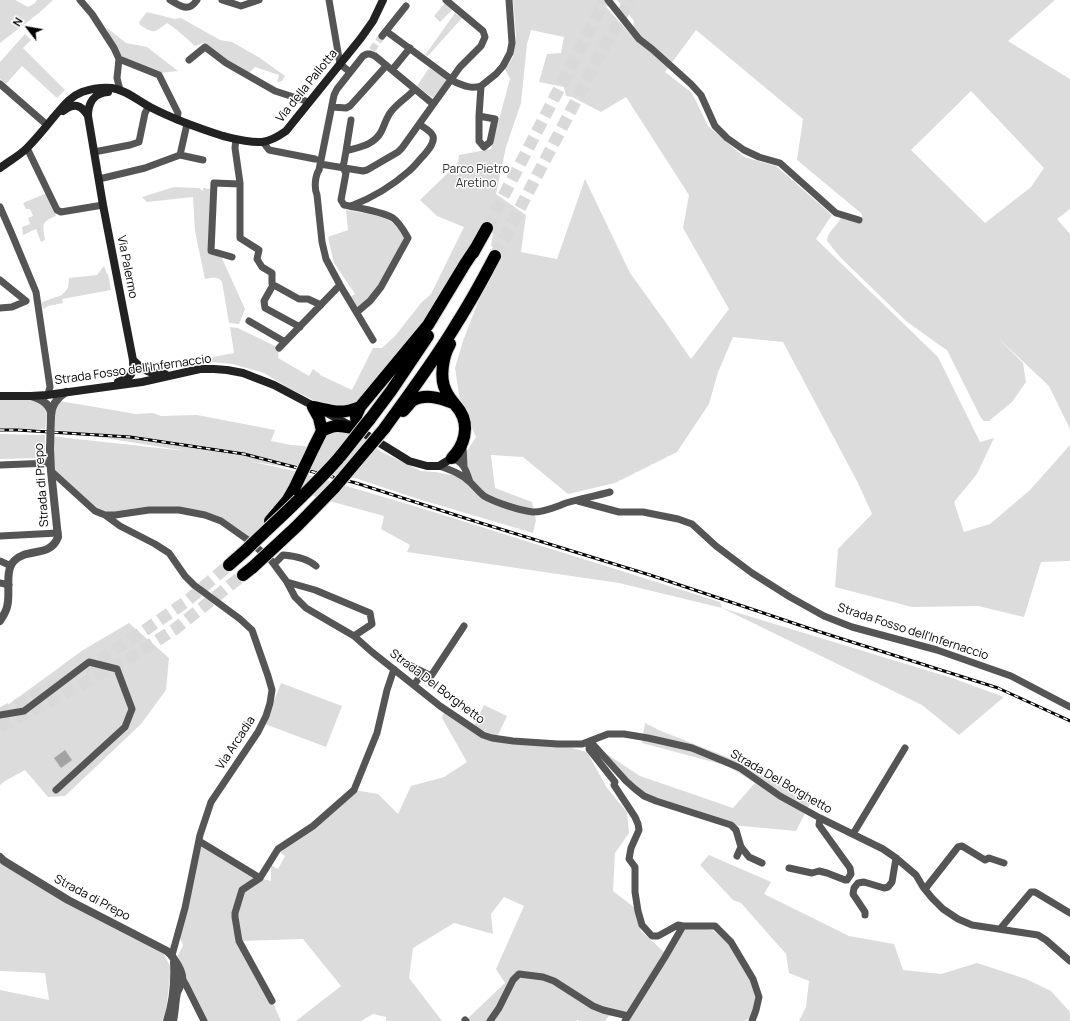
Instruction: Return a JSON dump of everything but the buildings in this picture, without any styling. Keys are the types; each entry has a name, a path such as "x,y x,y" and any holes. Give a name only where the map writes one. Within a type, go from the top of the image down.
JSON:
{"highway":[{"path":"229,565 299,500 338,459 391,391 423,345 452,295 487,228"},
{"path":"243,553 259,532 287,501 322,431 339,425 356,429 356,416 360,407 428,325 477,246"},
{"path":"386,430 457,324 495,256"},
{"path":"452,458 463,444 465,426 464,418 445,390 442,369 447,350 471,308 478,288"},
{"path":"243,575 297,526 412,402 430,396 453,403"},
{"path":"313,407 342,412 360,407"},
{"path":"313,407 319,418 322,431"}],"main road":[{"name":"Via della Pallotta","path":"0,168 27,148 62,107 72,98 81,92 93,89 107,88 120,90 177,120 204,130 236,139 254,142 270,140 286,131 371,24 383,0"},
{"path":"88,116 88,110 91,102 99,93 113,92 146,105"},
{"path":"54,117 71,106 80,107 88,116"},
{"name":"Via Palermo","path":"88,116 103,205 133,360"},
{"path":"133,360 142,369 150,373 161,374 184,372"},
{"path":"110,386 118,381 127,379 130,376 133,370 133,360"},
{"name":"Strada Fosso dell'Infernaccio","path":"0,396 31,396 66,392 142,382 184,372 214,369 243,373 274,385 356,429 409,461 427,466 439,466"},
{"path":"439,466 452,458"}],"street":[{"path":"80,0 92,14 114,48 119,59 118,84 120,90"},
{"path":"170,0 184,7 190,8 197,0"},
{"path":"226,1 241,6 259,0"},
{"path":"329,0 340,64 350,72"},
{"path":"320,167 343,168 359,171 367,170 402,148 460,67 481,46 485,37 483,31 446,0"},
{"path":"406,6 384,34 410,48 461,85 476,87 481,86 496,74 503,66 510,52 512,43 509,0"},
{"path":"608,0 639,39 691,84 701,95 715,126 727,138 759,158 780,163 836,213 859,220"},
{"path":"189,60 206,47 226,63 275,91 309,102"},
{"path":"332,107 346,108 350,106 410,48"},
{"path":"373,340 326,259 322,242 317,198 321,174 320,167 335,92 363,56 371,52 433,104"},
{"path":"119,59 159,76 178,113 177,120"},
{"path":"334,71 344,80"},
{"path":"107,88 118,74"},
{"path":"0,84 47,125"},
{"path":"479,116 481,86"},
{"path":"346,151 369,144 375,140 381,132 389,113 414,89"},
{"path":"94,152 139,142 146,105"},
{"path":"351,120 343,168 346,173 341,200 344,205 386,215 394,219 408,238 381,287 370,301 357,312"},
{"path":"180,155 187,124"},
{"path":"351,206 395,183 410,170 428,150 433,143 433,136 419,124"},
{"path":"236,139 235,148 240,184 240,238 258,250 257,259 262,267 272,272 273,285 264,301 265,308 300,327"},
{"path":"263,142 269,150 315,159"},
{"path":"27,148 57,210 61,212 103,205"},
{"path":"99,179 145,168 180,155 203,160"},
{"path":"232,257 211,251 214,183 240,184"},
{"path":"0,208 19,249 36,292 50,386 48,394"},
{"path":"0,280 26,301"},
{"path":"273,285 299,299 308,299 321,305"},
{"path":"279,348 340,285"},
{"path":"0,308 12,307 37,298"},
{"path":"248,321 285,342"},
{"path":"51,414 54,403 66,392"},
{"path":"31,396 45,402 48,405 51,414"},
{"name":"Strada di Prepo","path":"11,566 13,562 26,554 46,550 52,547 56,543 58,537 51,467 51,414"},
{"path":"463,444 464,467"},
{"path":"452,458 464,467"},
{"path":"452,458 454,467 458,473"},
{"path":"0,466 51,467 95,510 106,515"},
{"name":"Strada Fosso dell'Infernaccio","path":"439,466 458,473 470,482 476,489 494,501 526,511 534,512 545,510 578,501 619,512 643,512 678,519 692,524 716,546 752,573 824,616 852,627 937,650 1011,676 1070,707"},
{"name":"Strada Fosso dell'Infernaccio","path":"464,467 470,482"},
{"path":"578,501 610,492"},
{"name":"Strada Del Borghetto","path":"106,515 149,510 179,510 205,515 221,521 248,540 270,559 288,582 295,597 306,608 354,636 414,685 483,735 513,741 582,744 608,734 624,734 692,748 740,768 780,796 820,818 883,849 916,875 925,890 943,909 958,919 972,925 1038,935 1070,960"},
{"name":"Via Arcadia","path":"106,515 120,526 169,553 185,576 194,585 240,619 252,630 272,690 266,716 258,732 211,802 199,841 173,957"},
{"path":"0,536 58,533"},
{"path":"274,564 283,555 296,556 313,563 316,566"},
{"path":"0,561 11,566 9,572 8,606 0,620"},
{"path":"288,582 315,590 370,613 372,624 354,636"},
{"path":"0,583 9,585"},
{"path":"405,663 431,676 464,626"},
{"path":"0,715 24,711 89,662 117,669 132,709 125,727 56,790"},
{"path":"272,1001 239,940 235,913 242,890 260,878 278,850 313,826 354,790 376,733 394,669"},
{"path":"414,685 423,672"},
{"path":"590,741 626,782 644,796 731,825 736,830 741,848 749,856 762,863"},
{"path":"590,741 589,748 615,782 614,785 638,824 639,830 631,848 629,859 635,866 635,892 642,925 652,936 658,936 678,925 714,926 731,942 753,979 759,997 752,1021"},
{"path":"853,834 906,748"},
{"path":"789,868 812,873 819,871 845,880 847,880 851,874 850,868 818,825 820,818"},
{"path":"199,841 260,878"},
{"path":"925,890 958,847 962,846 985,860 989,858 1004,863"},
{"path":"737,856 741,848"},
{"name":"Strada di Prepo","path":"0,857 4,861 68,900 167,951 173,957"},
{"path":"865,915 865,912 853,894 854,888 858,883 864,882 884,888 888,887 892,882 896,858"},
{"path":"1000,929 1031,892 1035,892 1070,913"},
{"path":"490,1021 500,1008 513,980 519,974 543,977 554,981 593,1006 626,1018 683,926"},
{"path":"173,957 204,1021"},
{"path":"167,1021 170,1012 173,982 173,957"},
{"path":"173,982 183,980"},
{"path":"173,1021 177,992 183,980"}],"green space":[{"path":"0,0 15,0 28,7 37,0 53,0 39,13 0,43"},
{"name":"Parco Pietro Aretino","path":"513,0 600,0 632,36 634,21 617,0 1055,0 1008,41 1070,79 1070,209 1057,219 1070,234 1070,429 1049,386 997,337 1023,363 1026,382 1012,402 989,421 984,421 981,418 947,350 906,321 840,257 827,241 829,234 842,215 859,220 862,217 862,214 797,160 803,119 696,30 665,72 692,93 708,126 744,157 776,166 832,215 816,239 938,357 980,442 994,438 977,474 954,502 964,532 990,524 1030,490 1070,445 1070,561 1041,562 1024,617 978,606 912,607 835,587 838,549 872,514 858,483 783,342 733,337 718,372 709,404 677,452 615,483 568,494 523,457 491,455 495,488 532,502 536,520 533,533 418,499 355,478 248,461 295,471 421,508 720,602 722,608 619,583 407,552 410,545 381,529 384,516 290,489 269,518 248,540 221,521 179,510 105,515 51,471 50,436 186,451 55,430 54,413 60,401 136,414 153,413 161,416 197,415 275,430 271,441 291,445 318,447 325,434 336,428 364,437 380,451 421,471 457,476 466,483 467,451 476,437 460,401 455,368 463,341 485,284 503,253 491,246 493,233 481,230 433,316 367,395 349,410 327,407 285,386 264,373 232,364 202,361 202,359 234,353 230,327 238,328 279,348 278,358 309,376 313,369 320,375 352,390 373,348 382,348 395,336 421,303 431,294 464,227 437,216 420,200 458,163 459,155 491,149 510,79 505,69 513,57 516,35","holes":["531,30 564,37 561,53 547,54 539,82 564,87 566,96 572,97 601,112 626,97 689,195 683,228 729,309 691,359 630,273 585,179 557,259 521,252 526,215 496,194 506,147 521,103 527,44","971,91 1044,168 1031,187 985,223 911,150"]},
{"path":"445,3 453,9 440,22 434,16"},
{"path":"147,12 175,19 181,18 220,40 232,42 260,58 285,76 282,81 277,82 279,75 255,67 249,73 227,61 203,43 195,46 167,23 154,31 148,30 140,25 139,22"},
{"path":"455,13 462,18 428,56 425,55"},
{"path":"106,27 126,43 147,47 178,71 160,73 120,57"},
{"path":"25,34 31,40 23,48 65,90 57,98 22,66 6,84 0,79 0,62"},
{"path":"429,68 445,78 446,82 433,98 417,86"},
{"path":"174,187 199,188 203,191 203,188 210,189 210,252 220,254 245,309 239,324 229,323 222,282 217,278 205,279 195,231 193,197 147,202 142,197"},
{"path":"47,193 54,207 56,216 45,222 43,227 45,240 41,242 36,229 23,235 22,227 30,224 28,218 33,216 30,209 26,209 23,203"},
{"path":"346,210 388,220 395,224 404,238 379,286 369,299 357,307 350,297 355,294 334,263 328,237 348,230"},
{"path":"104,266 108,274 111,290 62,299 63,303 48,306 43,309 42,302 62,295 68,288 69,278 97,275"},
{"path":"0,398 30,398 46,407 47,414 45,429 0,429"},
{"path":"0,434 45,435 45,458 0,459"},
{"path":"722,608 952,678 1004,697 959,735 922,705"},
{"path":"129,623 169,658 166,690 141,724 65,796 48,797 25,770 0,785 0,708 5,707 83,650"},
{"path":"281,683 342,706 326,747 265,724"},
{"path":"484,705 507,716 497,737 474,726"},
{"path":"444,712 481,738 508,744 568,747 587,752 607,788 627,812 629,833 615,853 613,891 635,908 641,931 664,952 627,1012 609,1016 605,1021 465,1021 505,983 496,969 524,906 504,897 491,914 493,934 454,923 413,948 409,978 442,1021 386,1021 386,1017 373,1014 361,1021 296,1021 341,986 303,939 240,941 281,1021 207,1021 186,978 178,956 183,945 178,934 199,841 260,878 271,881 271,865 278,869 285,856 278,851 354,790 378,794 398,814 411,786 444,777 467,762 442,718"},
{"path":"645,723 661,731 737,761 812,800 796,831 731,825 644,796 596,747 640,776 733,808 755,783 728,766 642,743"},
{"path":"709,855 771,882 764,894 849,936 894,944 903,970 941,974 977,963 1026,979 1051,991 1070,1012 1070,1021 799,1021 806,1007 809,981 789,973 786,954 741,903 733,900 700,865"},
{"path":"0,857 4,861 167,951 164,954 171,968 166,1011 162,1021 0,1021 0,990 49,1000 45,973 0,971"},
{"path":"684,926 712,930 732,946 758,995 751,1017 745,1021 627,1021"}],"shaded area":[{"path":"65,750 72,760 61,768 54,758"}],"tunnel":[{"path":"487,228 605,0"},
{"path":"495,256 630,0"},
{"path":"372,50 382,36"},
{"path":"84,669 141,633 187,601 229,565"},
{"path":"0,727 67,693 136,654 175,629 243,575"},
{"path":"0,714 59,683"}],"railway":[{"path":"0,430 130,437 244,454 356,483 650,575 817,631 998,688 1070,721"}]}
